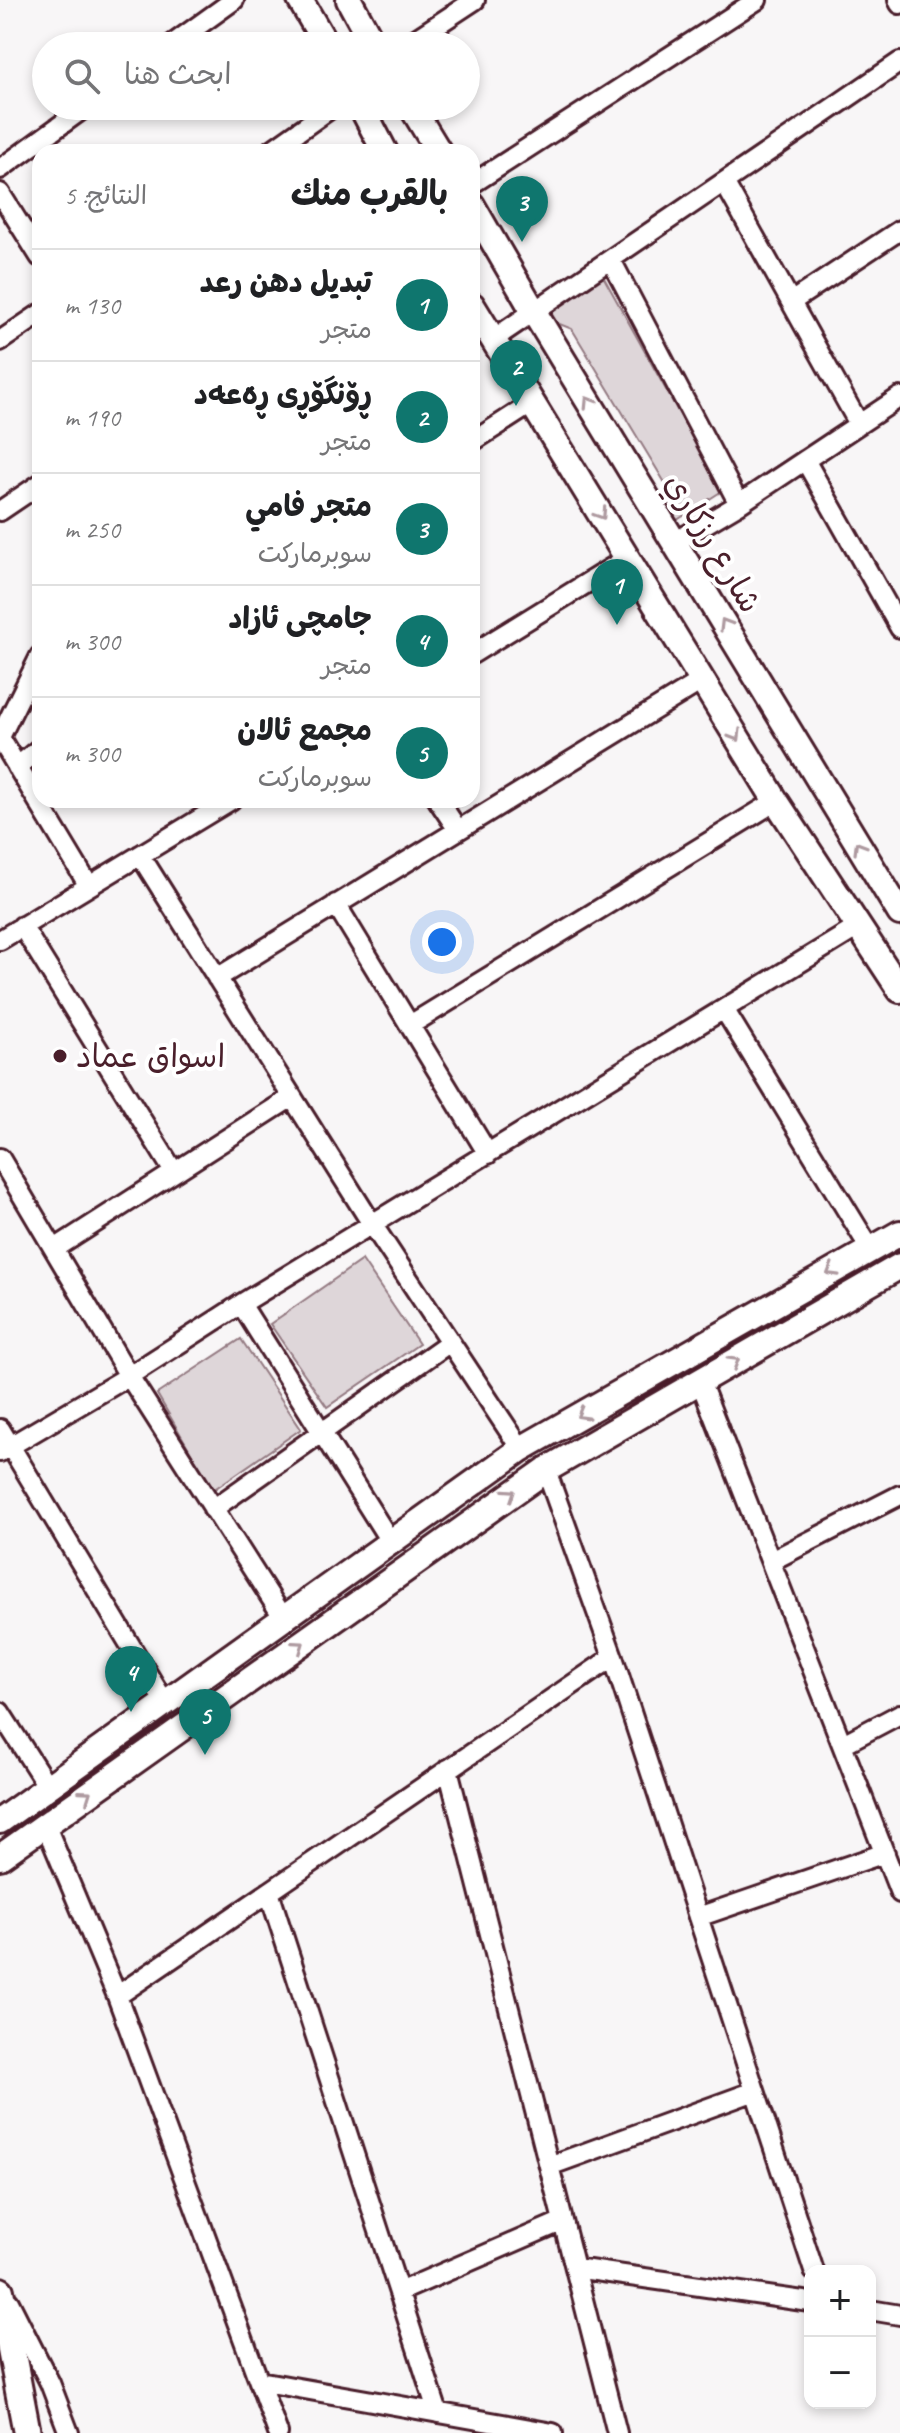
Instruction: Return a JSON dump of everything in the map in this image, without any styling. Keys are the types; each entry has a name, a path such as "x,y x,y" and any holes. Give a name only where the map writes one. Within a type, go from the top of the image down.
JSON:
{"main road":[{"path":"0,2291 27,2433"}],"street":[{"path":"189,32 234,0"},
{"path":"300,0 319,32"},
{"path":"349,0 366,32"},
{"path":"426,32 475,0"},
{"path":"480,179 757,0"},
{"path":"492,340 900,62"},
{"path":"35,144 68,120"},
{"path":"280,144 314,120"},
{"path":"368,120 380,144"},
{"path":"420,120 434,144"},
{"path":"0,169 32,146"},
{"path":"724,182 859,424"},
{"path":"0,193 32,244"},
{"name":"شارع رزكاري","path":"480,219 897,903"},
{"path":"791,302 900,230"},
{"path":"611,260 739,504"},
{"path":"0,341 32,319"},
{"path":"480,319 629,557 776,801 900,990"},
{"path":"675,542 739,504 900,397"},
{"path":"480,437 531,404"},
{"path":"805,460 900,628"},
{"path":"0,511 32,489"},
{"path":"480,649 629,557"},
{"path":"32,672 0,738 32,792"},
{"path":"217,978 703,680"},
{"path":"17,767 32,755"},
{"path":"410,1025 776,801"},
{"path":"42,808 89,886"},
{"path":"0,940 218,808"},
{"path":"443,808 458,830"},
{"path":"140,855 372,1224 521,1449"},
{"path":"336,904 488,1154"},
{"path":"22,926 174,1172"},
{"path":"5,1449 129,1376 241,1304 858,927"},
{"path":"724,1009 871,1250"},
{"path":"56,1248 292,1097"},
{"path":"0,1158 129,1376 283,1617"},
{"path":"0,1821 521,1449 900,1233"},
{"path":"0,1857 546,1470 900,1266"},
{"path":"241,1304 390,1541"},
{"path":"213,1509 450,1342"},
{"path":"700,1381 843,1744 892,1859 900,1893"},
{"path":"611,1396 626,1424"},
{"path":"0,1429 5,1449 165,1703"},
{"path":"546,1470 613,1657 812,2265"},
{"path":"771,1561 900,1495"},
{"path":"117,1996 613,1657"},
{"path":"0,1712 48,1787"},
{"path":"843,1744 900,1714"},
{"path":"448,1769 617,2433"},
{"path":"45,1824 117,1996 278,2433"},
{"path":"698,1917 892,1859"},
{"path":"269,1892 438,2413"},
{"path":"549,2166 755,2091"},
{"path":"399,2292 563,2221"},
{"path":"575,2268 804,2301"},
{"path":"0,2285 50,2383 69,2433"},
{"path":"876,2311 900,2315"},
{"path":"259,2381 553,2433"}],"shaded area":[{"path":"603,276 722,491 674,522 669,509 670,491 572,329 557,323 549,312"},
{"path":"362,1260 419,1344 327,1407 270,1324"},
{"path":"241,1339 301,1429 213,1490 157,1394"}],"place":[{"name":"متجر فامي","path":"522,242"},
{"name":"ڕۆنگۆڕی ڕەعەد","path":"516,406"},
{"name":"تبديل دهن رعد","path":"617,625"},
{"name":"اسواق عماد","path":"60,1056"},
{"name":"جامچی ئازاد","path":"131,1712"},
{"name":"مجمع ئالان","path":"205,1755"}]}
